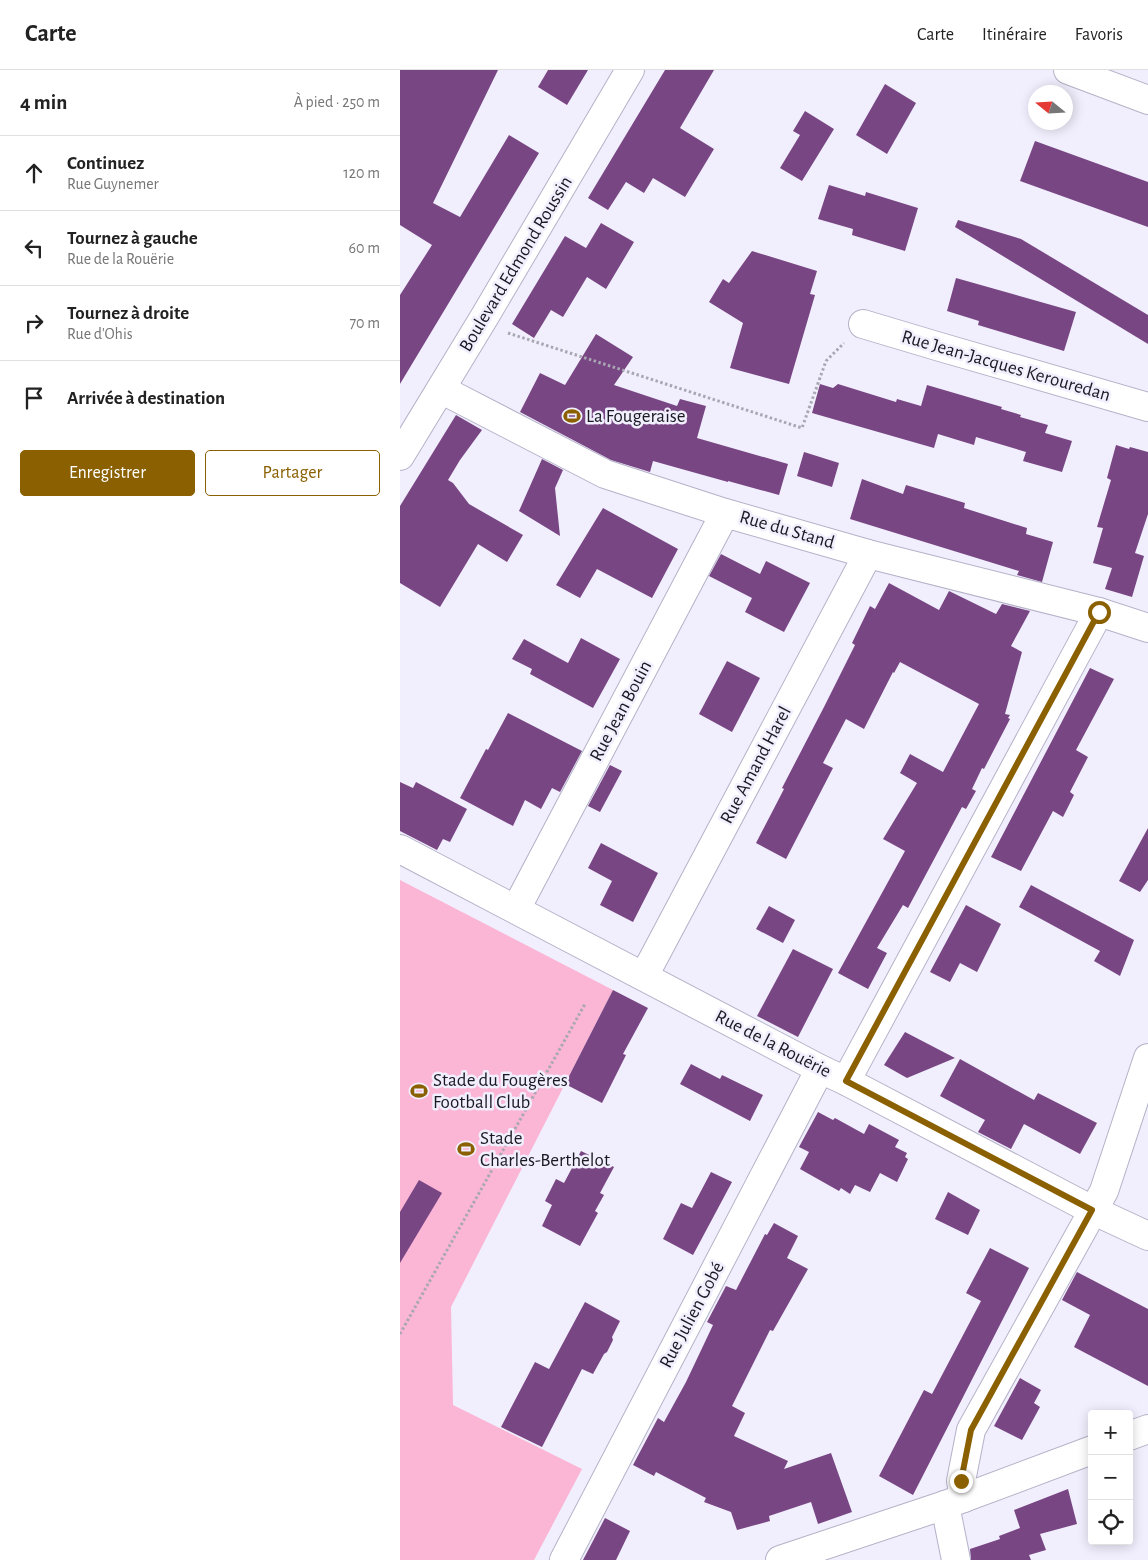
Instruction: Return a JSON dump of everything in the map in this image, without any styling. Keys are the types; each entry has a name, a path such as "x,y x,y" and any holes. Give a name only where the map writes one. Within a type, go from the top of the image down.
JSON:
{"street":[{"name":"Boulevard Edmond Roussin","path":"400,456 486,316 630,70"},
{"path":"1068,70 1148,100"},
{"name":"Rue Jean-Jacques Kerouredan","path":"863,324 1148,407"},
{"name":"Rue du Stand","path":"442,388 605,474 726,513 868,554 1099,612 1148,628"},
{"name":"Rue Jean Bouin","path":"516,909 726,513"},
{"name":"Rue Amand Harel","path":"644,976 868,554"},
{"path":"846,1081 1099,612"},
{"name":"Rue de la Rouërie","path":"400,848 820,1069 1092,1210 1148,1236"},
{"path":"956,1560 954,1502 961,1481 971,1430 1104,1191 1148,1058"},
{"name":"Rue Julien Gobé","path":"564,1560 820,1069"},
{"path":"1133,1435 1148,1429"},
{"path":"780,1560 954,1502 1088,1452"}],"path":[{"path":"486,316 503,331 802,428 826,361 863,324"},
{"path":"400,1334 585,1004"}],"shaded area":[{"name":"Stade Charles-Berthelot","path":"400,880 613,990 451,1307 453,1405 582,1469 534,1560 400,1560"}],"building":[{"path":"400,70 498,70 433,203 460,217 509,135 539,153 400,384 400,295 432,245 400,225"},
{"path":"548,70 588,70 567,105 538,87"},
{"path":"665,70 714,70 680,128 714,149 685,197 653,178 644,193 626,182 608,210 588,198"},
{"path":"885,84 916,103 887,154 856,135"},
{"path":"805,111 834,129 802,181 780,168 800,135 793,131"},
{"path":"1035,141 1148,182 1148,227 1020,181"},
{"path":"829,185 865,196 866,192 918,208 905,251 852,235 853,229 818,219"},
{"path":"958,220 1021,239 1148,315 1148,344 955,227"},
{"path":"601,223 634,242 606,289 587,277 563,317 551,310 534,338 512,324 565,236 586,248"},
{"path":"752,251 817,271 810,294 815,295 789,384 730,368 743,323 709,302 723,279 729,283"},
{"path":"956,278 1076,312 1064,351 978,325 979,321 947,311"},
{"path":"596,334 633,357 614,385 677,406 680,399 706,406 697,438 788,464 779,495 653,461 650,472 611,460 520,412 540,373 565,385"},
{"path":"820,384 833,388 838,384 896,402 897,399 921,406 927,385 1002,407 1001,409 1021,415 1020,417 1048,425 1045,433 1072,441 1062,472 1023,461 1026,452 976,437 974,445 938,434 934,448 812,413"},
{"path":"456,415 482,430 448,480 453,483 469,504 523,535 507,562 478,544 440,607 400,583 400,506"},
{"path":"1116,445 1148,452 1148,514 1135,553 1144,556 1132,597 1105,589 1112,568 1093,563 1103,528 1097,527 1111,480 1107,478"},
{"path":"804,452 839,463 832,487 797,476"},
{"path":"542,459 563,470 555,488 560,536 519,511"},
{"path":"862,479 903,494 906,485 965,503 964,508 1027,528 1026,534 1053,542 1042,582 1017,575 1019,571 850,519"},
{"path":"603,508 678,549 652,598 597,569 580,598 556,585"},
{"path":"721,554 760,574 766,561 810,583 784,632 745,612 752,598 709,576"},
{"path":"889,583 939,610 949,591 996,614 1002,604 1030,611 1011,646 1022,652 1005,714 1010,715 1008,718 1010,719 984,769 982,768 972,789 976,791 966,809 962,807 908,908 903,905 877,948 887,953 868,989 838,973 905,851 883,839 917,783 900,773 910,754 943,772 979,704 900,662 864,729 846,719 823,763 833,768 786,859 756,843 855,645 852,643 870,606 875,609"},
{"path":"581,638 620,659 593,708 530,674 532,669 512,659 524,639 568,663"},
{"path":"727,661 760,678 732,732 699,714"},
{"path":"1090,668 1114,679 1076,750 1088,757 1070,792 1074,795 1063,817 1053,811 1021,871 991,857"},
{"path":"508,713 582,751 560,792 552,788 541,809 525,800 513,826 460,798"},
{"path":"610,765 622,771 600,812 588,806"},
{"path":"400,782 413,788 416,782 467,809 450,842 443,839 437,850 400,831"},
{"path":"1148,828 1148,880 1140,892 1119,881"},
{"path":"601,843 658,873 633,922 600,905 612,881 588,868"},
{"path":"1031,885 1134,940 1120,976 1094,961 1100,951 1019,907"},
{"path":"966,905 1001,924 977,972 960,963 950,982 930,972"},
{"path":"769,906 795,920 783,943 756,929"},
{"path":"793,949 833,969 798,1037 757,1016"},
{"path":"613,990 648,1008 623,1054 626,1055 602,1103 565,1084"},
{"path":"905,1032 955,1058 907,1078 884,1065"},
{"path":"960,1059 1034,1100 1038,1093 1097,1123 1080,1154 1024,1124 1011,1149 978,1132 985,1120 940,1096"},
{"path":"691,1064 720,1079 722,1075 763,1095 750,1121 680,1084"},
{"path":"818,1112 833,1120 835,1118 864,1134 869,1124 899,1140 895,1147 907,1153 905,1157 908,1159 897,1182 880,1173 870,1192 855,1185 850,1194 841,1188 839,1191 800,1169 809,1152 799,1147"},
{"path":"581,1151 614,1167 600,1193 604,1195 595,1211 598,1213 580,1246 542,1226 552,1205 545,1201 556,1179 564,1183"},
{"path":"711,1172 732,1182 693,1255 663,1239 681,1203 692,1208"},
{"path":"419,1180 442,1193 400,1263 400,1212"},
{"path":"948,1192 980,1210 968,1235 935,1219"},
{"path":"774,1223 798,1236 787,1258 808,1269 773,1331 770,1330 732,1406 745,1413 734,1436 788,1461 784,1469 831,1453 852,1512 818,1524 811,1502 769,1516 770,1521 737,1530 731,1512 704,1502 706,1498 656,1472 654,1476 633,1465 658,1418 664,1422 686,1382 713,1325 707,1322 726,1286 736,1290 765,1234 767,1235"},
{"path":"990,1248 1029,1268 913,1495 879,1476 924,1390 932,1394 981,1301 966,1293"},
{"path":"1077,1272 1148,1309 1148,1386 1074,1347 1090,1315 1062,1300"},
{"path":"585,1302 620,1321 607,1352 593,1374 582,1369 542,1447 501,1427 535,1362 549,1369"},
{"path":"1020,1378 1041,1390 1034,1403 1040,1407 1022,1440 994,1426"},
{"path":"1068,1489 1077,1524 1040,1534 1046,1550 1029,1555 1031,1560 971,1560 970,1549 1000,1539 999,1536 1020,1528 1014,1510"},
{"path":"605,1518 630,1531 616,1560 583,1560"}],"place":[{"name":"La Fougeraise","path":"572,416"},
{"name":"Stade du Fougères Football Club","path":"419,1091"},
{"name":"Stade Charles-Berthelot","path":"466,1149"}],"route":[{"path":"961,1481 971,1430 1092,1210 846,1081 1099,612"}]}
